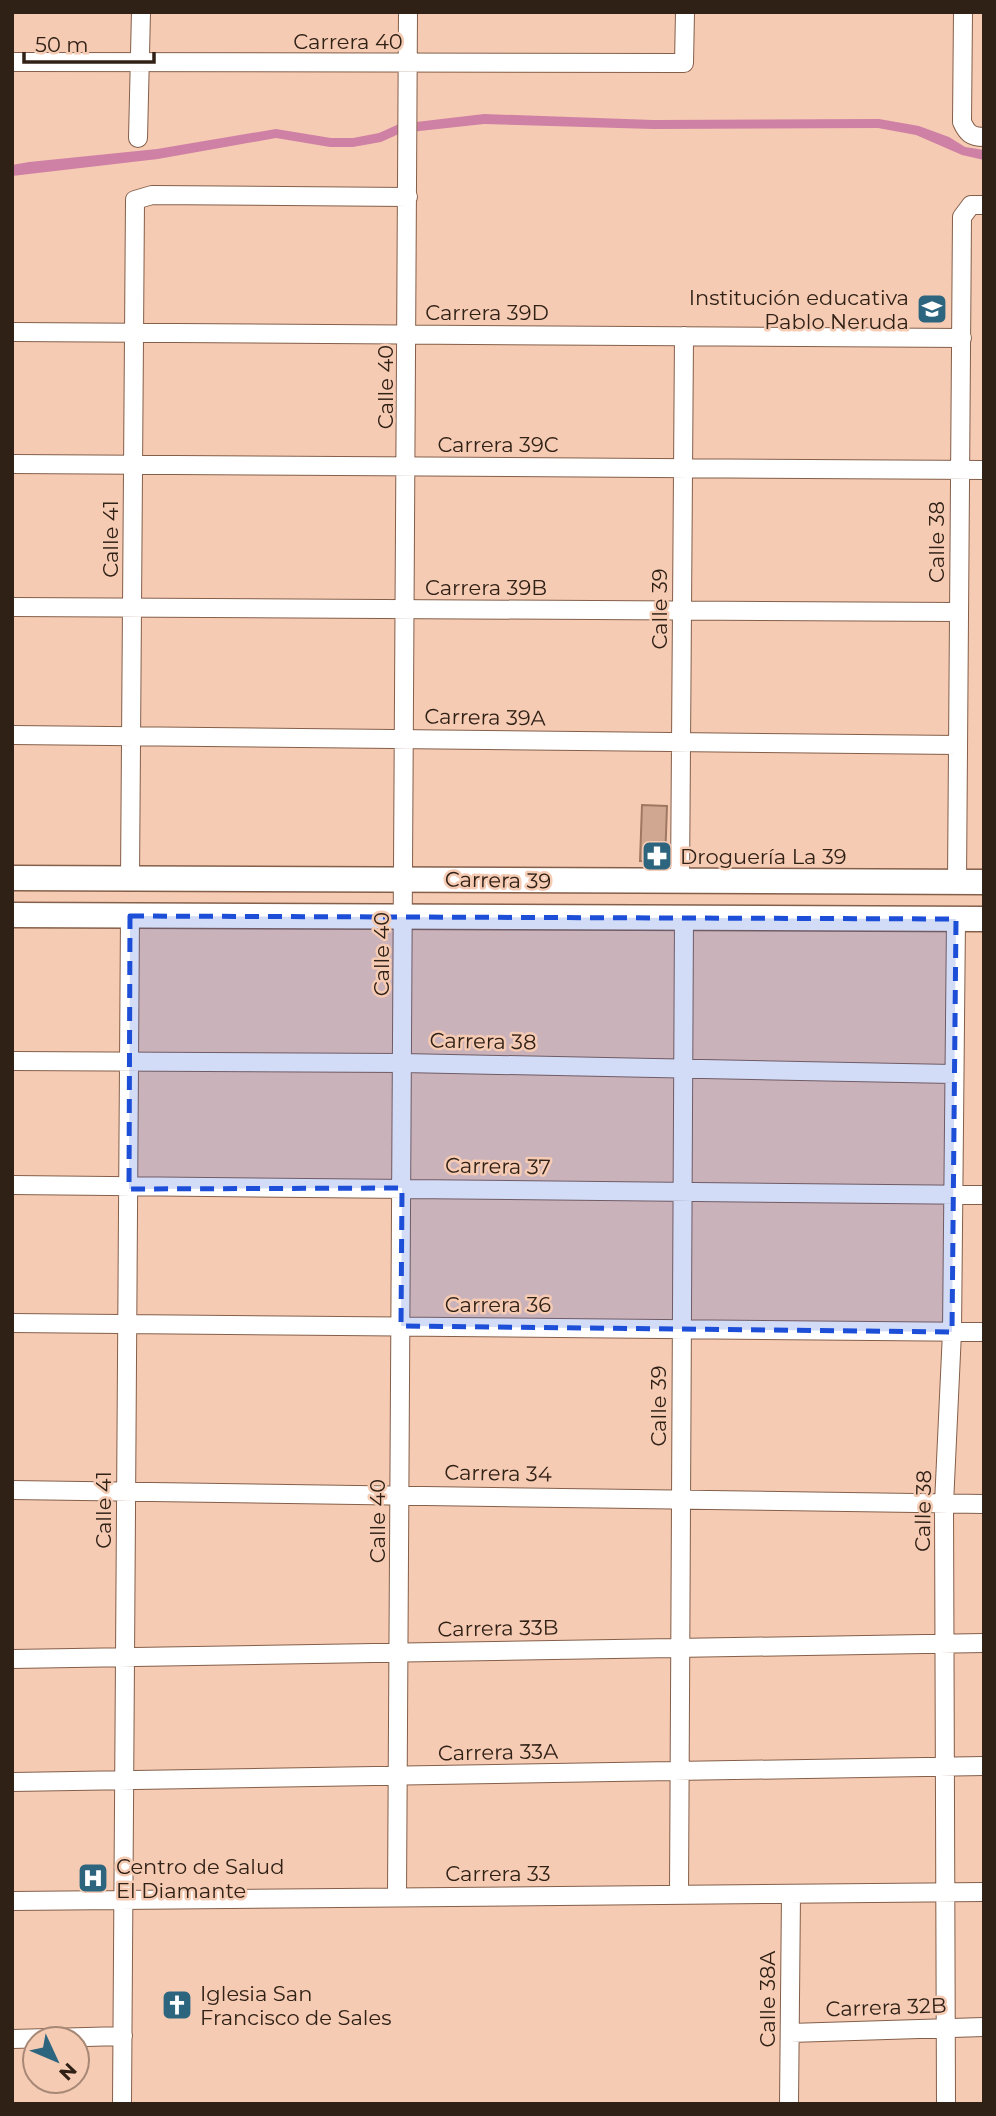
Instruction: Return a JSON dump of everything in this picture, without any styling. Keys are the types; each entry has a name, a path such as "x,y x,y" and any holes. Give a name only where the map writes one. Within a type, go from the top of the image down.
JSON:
{"main road":[{"name":"Carrera 39","path":"12,878 984,882"},
{"name":"Carrera 39","path":"12,915 984,919"}],"street":[{"path":"138,138 141,12"},
{"name":"Calle 40","path":"397,1896 408,12"},
{"name":"Carrera 40","path":"12,62 684,63 685,12"},
{"path":"963,12 962,122 966,132 979,137"},
{"name":"Calle 41","path":"131,879 135,200 152,195 408,197"},
{"name":"Calle 38","path":"957,882 962,217 977,205"},
{"name":"Carrera 39D","path":"12,332 961,338"},
{"name":"Calle 39","path":"680,882 684,336"},
{"name":"Carrera 39C","path":"12,464 984,470"},
{"name":"Carrera 39B","path":"12,607 958,612"},
{"name":"Carrera 39A","path":"12,735 958,745"},
{"name":"Calle 41","path":"122,2104 130,916"},
{"name":"Calle 39","path":"679,1895 684,917"},
{"name":"Calle 38","path":"946,2104 944,1504 952,1332 956,919"},
{"name":"Carrera 38","path":"12,1061 403,1063 953,1074"},
{"name":"Carrera 37","path":"12,1185 129,1189 402,1188 984,1195"},
{"name":"Carrera 36","path":"12,1323 984,1332"},
{"name":"Carrera 34","path":"12,1490 984,1504"},
{"name":"Carrera 33B","path":"12,1659 984,1643"},
{"name":"Carrera 33A","path":"12,1782 984,1766"},
{"name":"Carrera 33","path":"12,1900 984,1892"},
{"name":"Calle 38A","path":"789,2104 791,1894"},
{"name":"Carrera 32B","path":"790,2033 984,2027"},
{"path":"12,2039 123,2036"}],"highlighted area":[{"path":"130,916 956,919 952,1332 401,1326 402,1188 129,1189"}],"shaded area":[{"path":"484,114 653,120 879,119 919,126 949,137 965,147 984,150 984,160 962,155 916,135 878,128 653,129 484,124 401,133 381,142 353,147 330,147 276,138 158,159 12,176 12,165 157,149 276,129 331,138 353,138 379,133 399,124"}],"building":[{"path":"642,805 667,806 665,862 640,861"}],"place":[{"name":"Institución educativa Pablo Neruda","path":"932,309"},
{"name":"Droguería La 39","path":"657,856"},
{"name":"Centro de Salud El Diamante","path":"93,1878"},
{"name":"Iglesia San Francisco de Sales","path":"177,2005"}]}
